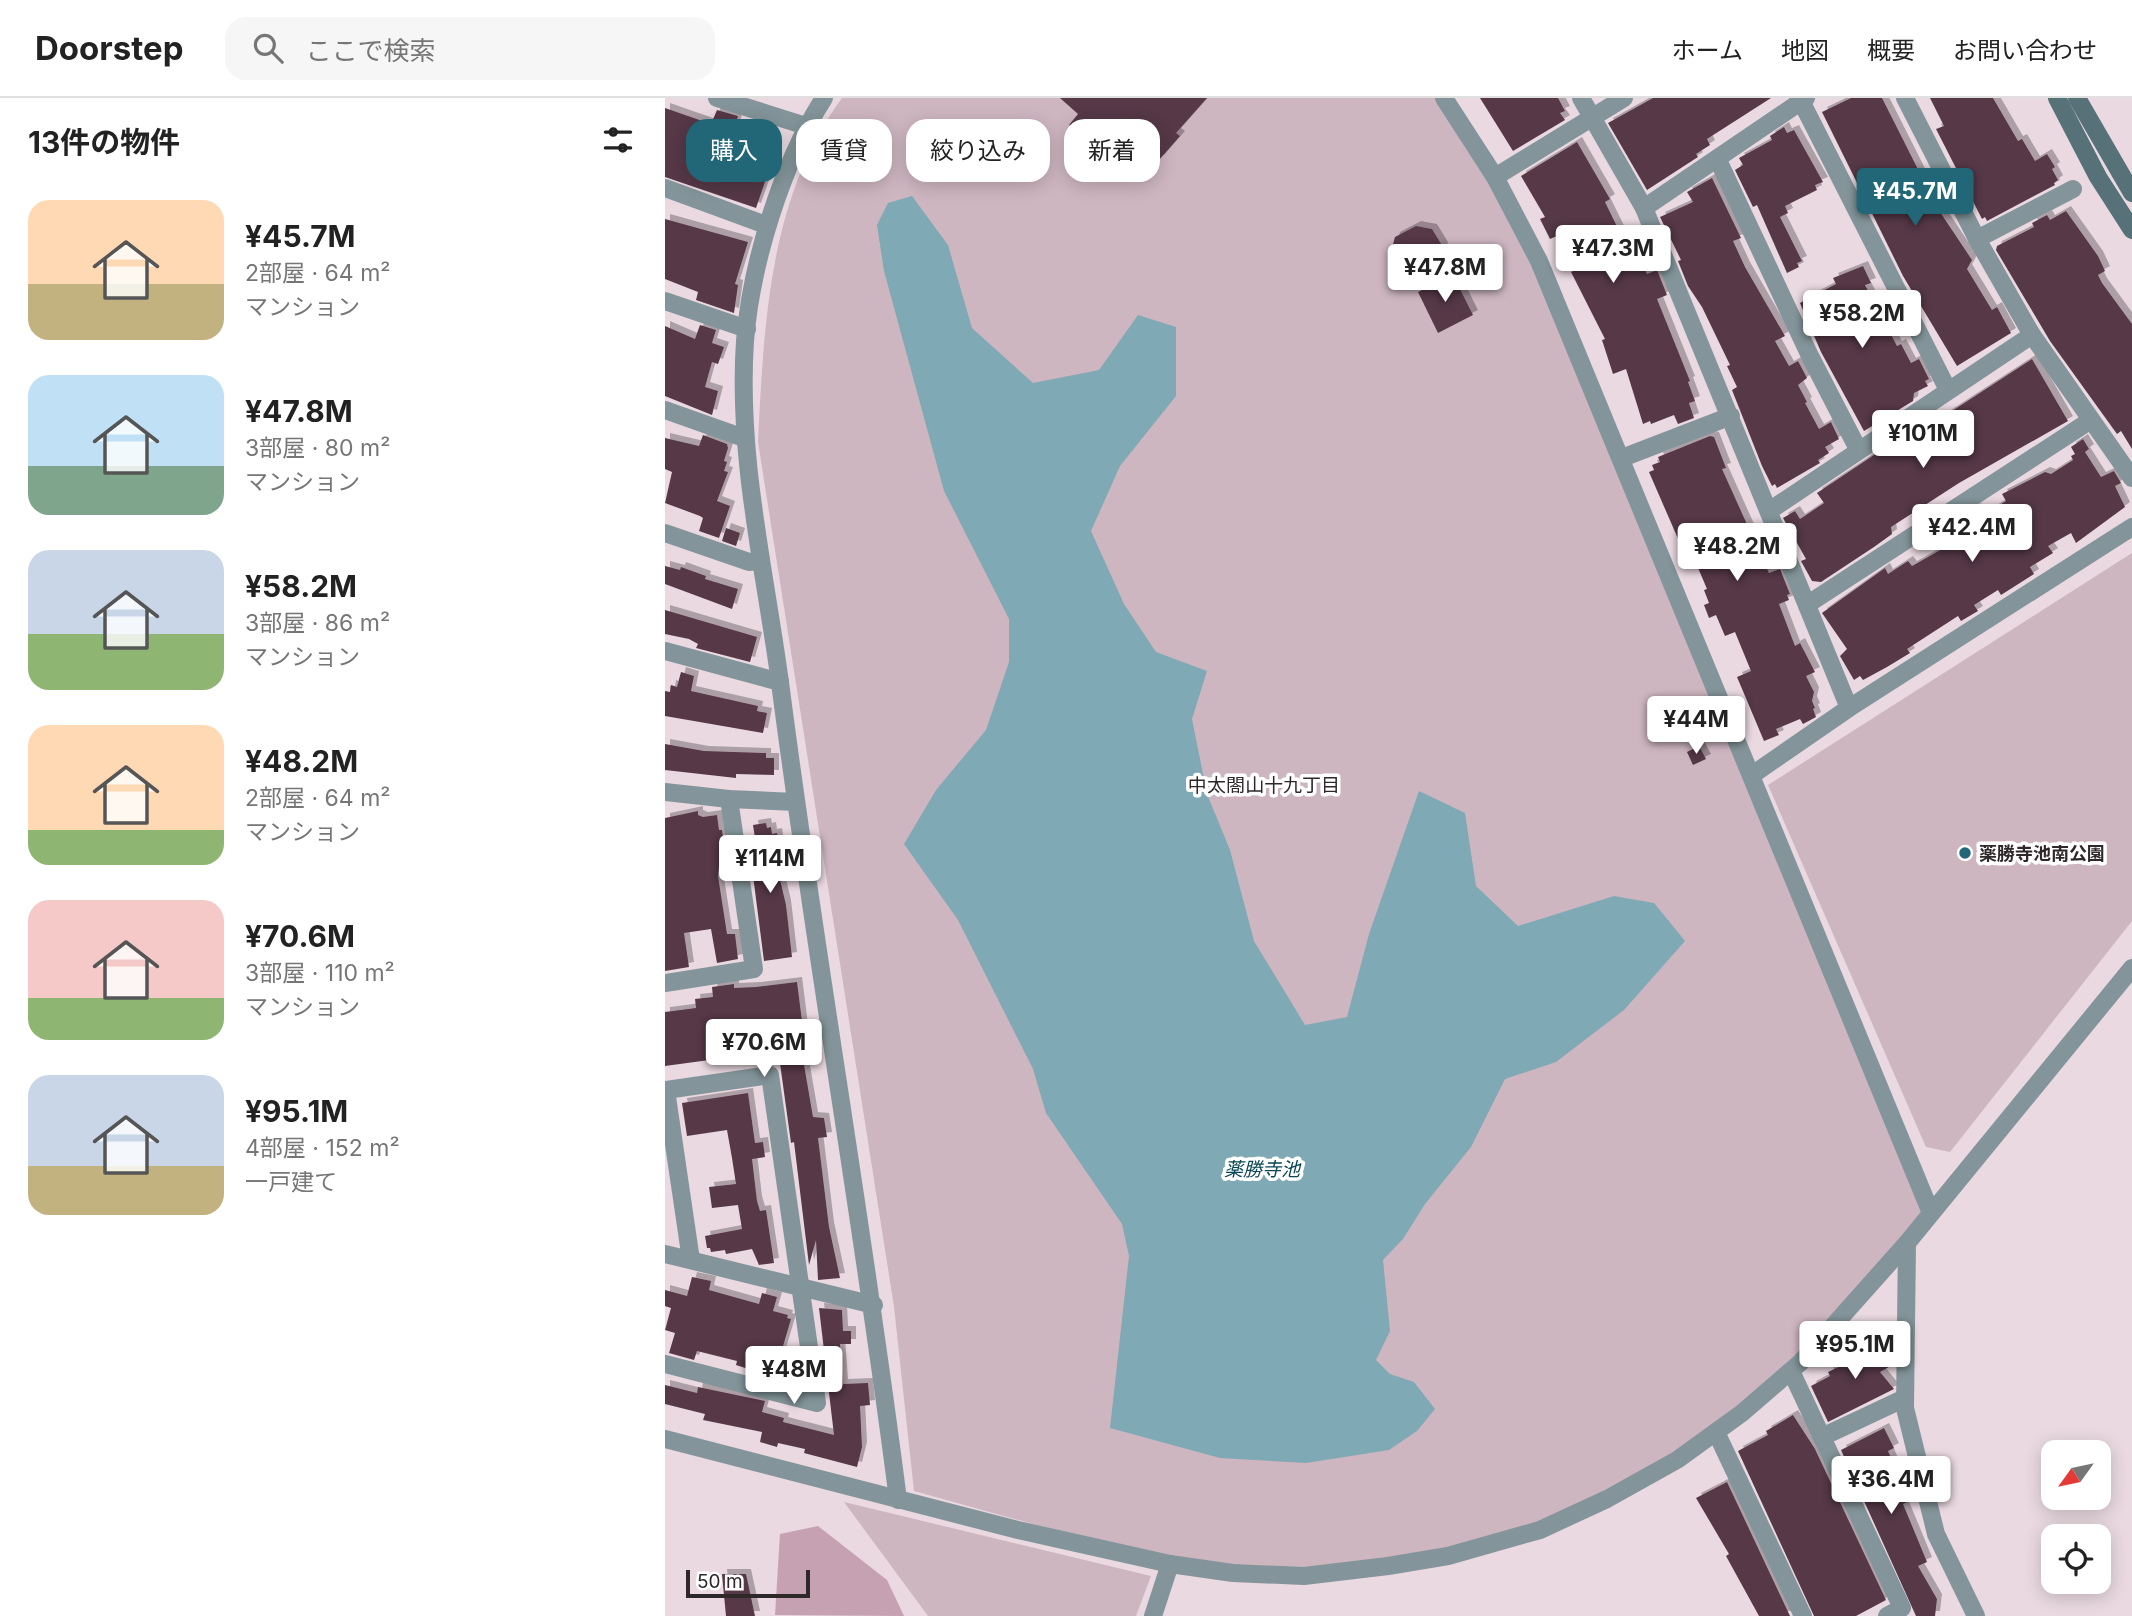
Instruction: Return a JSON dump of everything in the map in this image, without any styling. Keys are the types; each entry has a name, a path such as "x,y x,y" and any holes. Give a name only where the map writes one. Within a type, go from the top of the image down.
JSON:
{"main road":[{"path":"2057,98 2098,177 2132,230"},
{"path":"2077,98 2132,193"}],"street":[{"path":"717,98 796,123"},
{"path":"810,119 824,98"},
{"path":"1444,98 1495,177 1539,261 1931,1213"},
{"path":"1581,98 1644,208 1849,708"},
{"path":"1495,177 1623,98"},
{"path":"1905,98 1977,239 2032,335 2132,478"},
{"path":"1644,208 1804,99 1948,390"},
{"path":"796,151 767,225 747,329 744,438 796,802 874,1305 898,1500"},
{"path":"1718,160 1810,356 1858,449"},
{"path":"665,188 767,225"},
{"path":"1977,239 2073,189"},
{"path":"665,301 747,329"},
{"path":"1769,511 2032,335"},
{"path":"665,410 744,438"},
{"path":"1622,458 1731,416"},
{"path":"1808,604 2091,420"},
{"path":"1752,775 1849,708 2132,527"},
{"path":"665,533 749,562 761,561"},
{"path":"665,651 780,682"},
{"path":"665,792 729,799 796,802"},
{"path":"665,983 754,969 729,799"},
{"path":"665,1439 898,1500 1170,1564 1233,1573 1304,1576 1448,1556 1540,1530 1677,1460 1791,1371 1907,1243 2132,968"},
{"path":"665,1364 817,1403 770,1075 666,1090 691,1260"},
{"path":"1907,1243 1905,1398 1936,1534 1976,1616"},
{"path":"665,1254 874,1305"},
{"path":"1791,1371 1902,1608 1887,1616"},
{"path":"1822,1437 1905,1398"},
{"path":"1716,1432 1803,1616"},
{"path":"1153,1616 1170,1564"}],"shaded area":[{"path":"842,98 1446,98 1501,184 1931,1211 1805,1357 1680,1455 1546,1524 1454,1549 1310,1568 1242,1566 1179,1558 1040,1526 914,1491 894,1307 758,442 768,307 785,219 797,182 892,182 892,119 829,119"},
{"name":"薬勝寺池南公園","path":"2132,553 2132,921 1950,1152 1926,1147 1768,785"},
{"path":"844,1502 1151,1576 1136,1616 928,1616"},
{"path":"818,1526 887,1580 904,1616 775,1615 780,1534"}],"water":[{"name":"薬勝寺池","path":"912,196 948,245 972,328 1033,383 1099,370 1138,315 1176,327 1176,396 1120,466 1091,531 1124,604 1156,652 1207,671 1192,719 1207,794 1230,850 1254,941 1305,1025 1347,1017 1369,934 1419,791 1465,813 1476,886 1518,926 1614,896 1654,903 1685,941 1624,1010 1556,1062 1505,1079 1471,1147 1425,1204 1403,1239 1383,1260 1390,1331 1376,1360 1390,1374 1414,1382 1435,1409 1417,1431 1389,1450 1306,1463 1220,1458 1110,1428 1129,1256 1122,1224 1046,1113 1033,1069 958,920 904,844 936,790 986,730 1009,662 1009,619 944,491 884,271 877,225 888,203"}],"building":[{"path":"1060,98 1207,98 1176,133 1180,136 1160,159 1160,119 1074,119 1078,114"},
{"path":"1480,98 1558,98 1565,111 1560,113 1565,120 1513,151"},
{"path":"1653,98 1771,98 1707,139 1710,145 1696,154 1698,157 1647,190 1608,123"},
{"path":"1851,98 1882,98 1938,209 1972,260 1967,269 1992,310 1997,307 2011,333 1957,366 1903,276 1822,112"},
{"path":"1930,98 1993,98 2018,141 2022,139 2035,161 2047,154 2055,167 2052,169 2058,180 2055,185 1987,221 1985,217 1982,219 1936,129 1944,126"},
{"path":"665,108 697,119 686,119 686,182 765,182 756,208 665,177"},
{"path":"717,110 738,116 737,119 713,119"},
{"path":"1784,127 1787,133 1794,130 1823,182 1815,185 1817,190 1785,206 1788,213 1780,217 1802,261 1797,263 1799,267 1787,273 1757,205 1753,207 1735,170 1743,165 1739,158 1772,140 1770,136"},
{"path":"1577,142 1610,199 1605,202 1633,259 1639,256 1647,274 1657,270 1667,295 1657,299 1690,381 1688,382 1695,401 1689,403 1694,418 1678,424 1674,415 1651,424 1650,421 1643,424 1626,369 1613,374 1602,340 1605,339 1571,272 1577,269 1559,235 1550,239 1540,219 1545,217 1521,176"},
{"path":"1712,178 1741,238 1733,241 1745,267 1785,336 1775,341 1789,366 1798,361 1807,378 1798,385 1807,402 1805,403 1819,429 1831,422 1839,439 1825,447 1829,453 1818,460 1820,463 1777,488 1775,484 1772,486 1762,466 1732,390 1737,387 1727,366 1730,365 1702,307 1688,286 1678,261 1681,260 1660,217 1693,202 1687,192"},
{"path":"2066,211 2098,256 2105,271 2098,275 2102,283 2132,324 2132,449 2121,431 2117,434 2050,341 1996,250 1997,246 2034,227 2032,223 2047,215 2050,220"},
{"path":"665,219 748,242 735,284 738,285 734,313 696,300 698,292 665,279"},
{"path":"1416,226 1432,229 1443,247 1435,279 1401,274 1390,255 1395,237"},
{"path":"1863,266 1871,283 1865,285 1897,346 1901,344 1911,363 1919,359 1929,379 1925,381 1928,386 1914,393 1913,401 1864,431 1821,352 1800,303 1836,284 1833,278"},
{"path":"1453,275 1473,315 1438,333 1418,292"},
{"path":"700,325 716,330 712,343 724,347 718,364 712,362 705,387 718,391 712,415 665,396 665,326 695,339"},
{"path":"2032,359 2068,421 1959,483 1891,527 1892,534 1821,582 1812,581 1801,561 1806,559 1783,518 1795,511 1800,519 1824,503 1817,493 1883,449 1885,452 1912,435 1909,431 1925,420 1929,426"},
{"path":"703,435 727,444 728,448 724,471 728,472 717,501 730,506 719,538 699,531 703,518 700,516 665,503 672,472 665,469 665,438 699,446"},
{"path":"1710,436 1714,437 1726,468 1722,469 1769,573 1780,569 1790,594 1787,595 1789,600 1779,604 1795,646 1800,643 1815,672 1806,676 1814,692 1812,701 1816,717 1803,724 1800,719 1776,729 1779,735 1764,741 1737,677 1751,671 1735,632 1725,636 1716,615 1709,618 1704,605 1709,603 1704,590 1707,589 1696,563 1692,564 1679,541 1649,472 1654,470 1652,465 1660,462 1658,457"},
{"path":"2083,439 2089,449 2085,452 2101,477 2114,471 2121,483 2115,486 2125,507 2076,543 2071,533 2048,546 2053,553 2030,567 2034,574 2001,595 1998,590 1974,605 1978,611 1961,621 1958,616 1907,649 1910,653 1863,680 1860,676 1854,680 1840,656 1847,649 1822,613 1885,568 1888,574 1908,561 1912,566 1951,544 1949,542 1966,532 1960,522 1962,517 1976,508 1984,515 2006,501 2002,494 2045,472 2051,474 2073,460 2071,456 2075,454 2071,447"},
{"path":"726,528 740,533 736,546 722,541"},
{"path":"665,566 680,570 681,567 706,576 705,579 738,589 732,609 665,584"},
{"path":"665,610 757,637 750,662 696,648 698,644 689,639 665,634"},
{"path":"681,672 694,676 691,691 758,706 757,711 767,713 763,733 665,716 665,691 670,692 671,685 677,687"},
{"path":"665,744 704,751 766,753 766,758 774,758 774,775 736,774 736,778 665,770"},
{"path":"1699,746 1706,759 1693,765 1687,752"},
{"path":"698,811 698,815 703,817 717,815 719,830 722,830 727,865 719,866 718,876 727,934 735,934 738,959 717,963 711,929 684,933 689,967 665,971 665,818"},
{"path":"766,823 767,828 771,827 772,834 777,833 783,870 778,871 786,905 792,957 764,961 750,852 757,851 753,825"},
{"path":"797,982 803,1029 798,1030 813,1117 824,1118 827,1137 818,1138 829,1227 840,1278 818,1280 816,1240 809,1265 794,1142 791,1143 779,1056 747,1060 739,1059 739,1056 665,1066 665,1012 696,1008 695,999 713,997 712,987 734,984 734,988 756,987"},
{"path":"748,1093 755,1143 763,1142 765,1157 752,1159 757,1201 760,1211 766,1210 774,1263 759,1265 752,1249 726,1254 725,1250 711,1252 710,1248 707,1248 705,1236 742,1229 738,1205 712,1208 709,1187 736,1184 732,1158 727,1130 687,1136 682,1103"},
{"path":"692,1277 711,1281 709,1290 759,1304 762,1293 777,1297 773,1311 788,1315 787,1318 791,1319 779,1360 800,1366 796,1385 769,1379 770,1376 736,1365 737,1361 697,1351 694,1360 669,1353 675,1333 665,1330 671,1308 665,1306 665,1290 687,1296"},
{"path":"819,1308 842,1310 843,1331 851,1331 851,1344 840,1344 843,1384 868,1383 870,1405 860,1406 862,1447 857,1467 804,1453 805,1449 778,1443 777,1447 760,1442 762,1432 703,1420 705,1414 665,1404 665,1385 697,1393 698,1387 765,1401 762,1412 784,1418 783,1422 834,1435"},
{"path":"1880,1338 1894,1364 1880,1372 1894,1389 1828,1422 1811,1386 1830,1376 1828,1372 1849,1362 1845,1355"},
{"path":"1793,1415 1815,1449 1886,1600 1856,1616 1814,1616 1738,1451 1768,1435 1766,1431"},
{"path":"1884,1428 1894,1448 1888,1451 1909,1501 1903,1504 1927,1562 1918,1566 1937,1599 1935,1616 1916,1616 1841,1450"},
{"path":"1727,1482 1790,1616 1759,1616 1726,1556 1729,1554 1696,1498"},
{"path":"722,1574 746,1574 755,1616 726,1616"}],"place":[{"name":"薬勝寺池南公園","path":"1965,853"}],"district":[{"name":"中太閤山十九丁目","path":"1264,785"}]}
